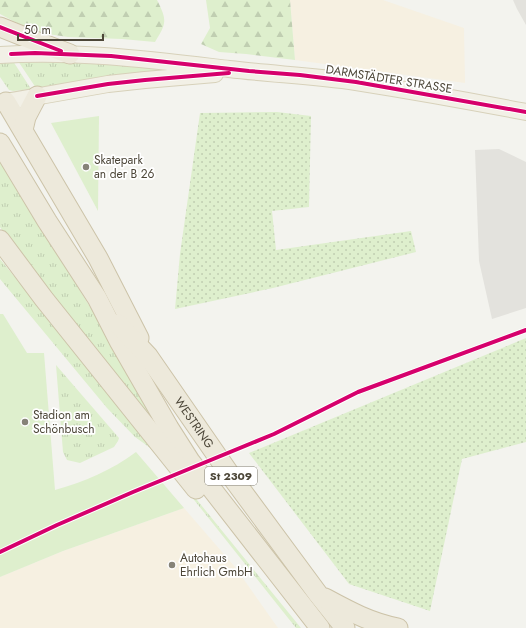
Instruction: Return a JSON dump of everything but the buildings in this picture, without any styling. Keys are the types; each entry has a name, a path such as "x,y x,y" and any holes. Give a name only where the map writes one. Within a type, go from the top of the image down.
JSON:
{"highway":[{"path":"0,27 70,54"},
{"path":"23,130 26,117 37,96"},
{"path":"2,99 23,130 98,258 125,308 148,356"},
{"name":"WESTRING","path":"0,143 97,298 119,341 169,428 190,461 311,623"},
{"path":"0,240 44,299 273,587 311,623"},
{"name":"WESTRING","path":"97,298 127,334 148,356 231,476 345,628"},
{"path":"318,594 367,619 379,624 398,628"}],"main road":[{"name":"DARMSTÄDTER STRASSE","path":"0,55 35,53 111,56 300,75 356,82 526,112"},
{"name":"DARMSTÄDTER STRASSE","path":"2,99 37,96 108,84 249,71"}],"shaded area":[{"path":"290,0 383,0 464,28 465,83 295,60"},
{"path":"513,0 526,0 526,25 517,9"},
{"path":"499,149 526,162 526,308 492,319 479,261 475,150"},
{"path":"184,508 235,567 278,628 0,628 0,577 63,551"}],"green space":[{"path":"0,0 157,0 163,12 164,26 155,42 68,37 34,32 0,14"},
{"path":"206,0 290,0 295,60 219,52 201,44 210,28"},
{"path":"0,58 11,58 31,89 9,90 0,77"},
{"path":"16,58 199,69 118,76 36,88"},
{"path":"277,112 311,116 309,207 272,211 276,250 411,231 416,252 273,288 175,309 180,254 200,113"},
{"name":"Skatepark an der B 26","path":"99,116 98,211 51,123"},
{"path":"0,161 145,396 159,431 43,288 0,227"},
{"path":"0,259 301,628 296,628 183,486 149,447 135,437 107,408 0,279"},
{"path":"0,314 3,314 27,353 44,353 55,490 97,475 136,452 184,508 63,551 0,577"},
{"path":"526,338 526,442 462,459 430,611 349,584 249,453"},
{"path":"56,365 119,438 114,447 80,463 67,460 63,452"}],"cycle path":[{"path":"0,27 61,51"},
{"path":"11,54 35,53 111,56 300,75 356,82 526,112"},
{"path":"37,96 108,84 229,73"},
{"path":"0,552 133,492 274,434 358,392 526,330"}],"place":[{"name":"Skatepark an der B 26","path":"86,167"},
{"name":"Stadion am Schönbusch","path":"25,422"},
{"name":"Autohaus Ehrlich GmbH","path":"172,565"}]}
